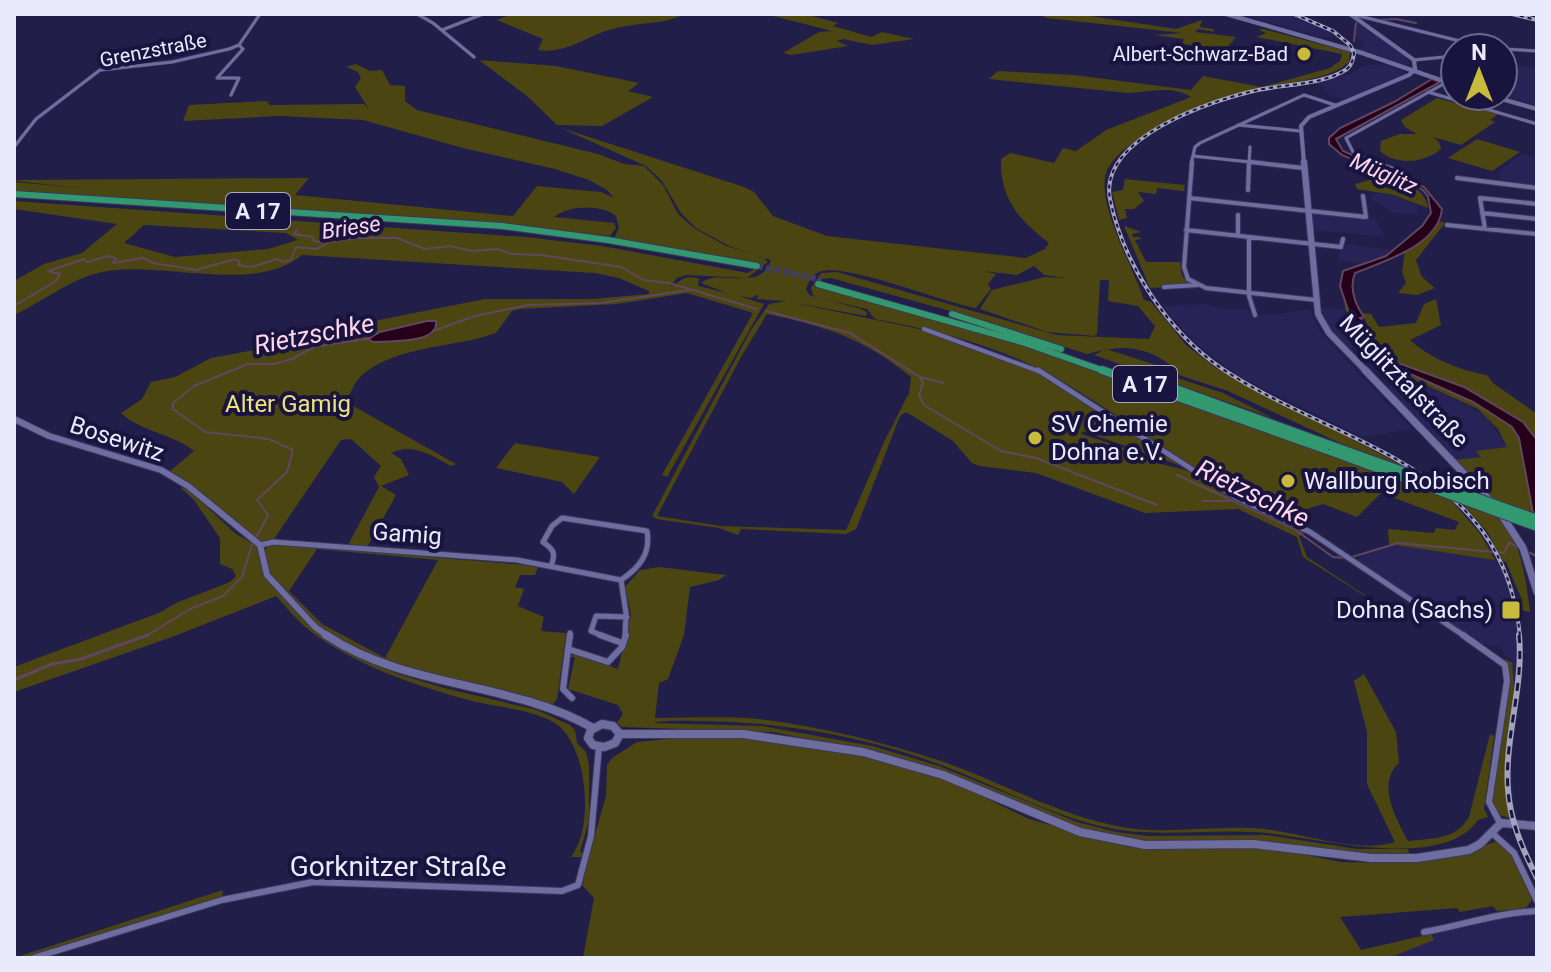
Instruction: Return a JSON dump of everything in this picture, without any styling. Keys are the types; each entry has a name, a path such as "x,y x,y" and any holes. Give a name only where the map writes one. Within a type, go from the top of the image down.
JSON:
{"highway":[{"name":"A 17","path":"14,196 481,230 618,246 756,268"},
{"name":"A 17","path":"820,282 1005,330 1537,519"},
{"name":"A 17","path":"1332,448 1537,527"}],"main road":[{"path":"1228,14 1439,78"},
{"path":"1300,131 1304,121 1415,70"},
{"name":"Müglitztalstraße","path":"1300,131 1316,300 1324,328 1479,487 1513,529 1528,561 1537,592"}],"street":[{"name":"Grenzstraße","path":"14,147 36,119 100,70 172,62 239,45 260,14"},
{"path":"417,14 474,57"},
{"path":"442,30 483,14"},
{"path":"1351,14 1439,35"},
{"path":"1351,14 1414,60 1439,58"},
{"path":"1370,17 1377,14"},
{"path":"231,95 239,78 217,78 243,49 239,45"},
{"path":"1414,60 1415,70"},
{"path":"1402,172 1358,156 1345,140 1439,84"},
{"path":"1427,91 1537,124"},
{"path":"1199,285 1185,273 1186,230 1195,147 1304,95 1339,104"},
{"path":"1249,120 1250,126"},
{"path":"1237,125 1300,131"},
{"path":"1248,190 1250,147"},
{"path":"1192,156 1303,168"},
{"path":"1457,178 1537,188"},
{"path":"1189,198 1366,217 1363,196"},
{"path":"1485,229 1480,198 1537,204"},
{"path":"1482,213 1537,219"},
{"path":"1238,215 1238,236"},
{"path":"1447,225 1537,234"},
{"path":"1186,230 1341,247 1343,239"},
{"path":"1249,237 1249,293 1255,315"},
{"path":"1164,287 1199,285 1316,300"},
{"path":"924,329 1034,368 1100,407 1235,497 1310,532 1505,665 1507,681 1489,802 1501,823"},
{"name":"Bosewitz","path":"14,419 29,428 163,471 200,495 240,533 260,545"},
{"path":"551,566 555,555 553,549 543,542 552,526 562,518 647,531 649,540 641,565 621,580 627,617 622,643 614,660 608,662 568,649"},
{"name":"Gamig","path":"260,545 274,542 517,560 621,580"},
{"path":"260,545 267,575 315,627 336,641 397,670 565,712 593,728 609,724 620,734 741,732 883,757 961,782 1064,827 1140,845 1257,844 1386,861 1469,850 1480,844 1501,823 1537,826"},
{"path":"622,643 591,631 596,616 627,617"},
{"path":"570,633 563,689 572,698"},
{"path":"593,728 588,738 599,747 615,743 620,734"},
{"name":"Gorknitzer Straße","path":"33,958 222,900 313,882 562,891 578,885 591,836 599,747"},
{"path":"1491,832 1514,853 1537,901"},
{"path":"1424,932 1466,925 1500,913 1537,911"}],"shaded area":[{"path":"1241,14 1290,14 1331,32 1333,37 1320,37"},
{"path":"1359,23 1406,57 1409,63 1406,65 1358,50 1365,45 1353,36 1353,25"},
{"path":"1387,64 1407,73 1344,100 1323,92 1327,88 1313,83 1350,74 1365,65"},
{"path":"1519,65 1537,68 1537,105 1519,100"},
{"path":"1432,79 1439,82 1336,139 1343,151 1424,187 1442,209 1431,233 1420,242 1355,273 1354,296 1364,317 1360,318 1365,323 1363,328 1387,359 1464,387 1523,422 1537,440 1537,514 1533,513 1519,438 1512,427 1473,402 1377,359 1354,328 1340,286 1343,271 1386,256 1422,226 1431,213 1428,196 1422,189 1342,155 1329,144 1329,138 1340,128 1394,102"},
{"path":"1521,154 1537,157 1537,185 1500,180 1499,171"},
{"path":"1371,193 1394,195 1417,204 1419,215 1392,212 1372,199"},
{"path":"1312,214 1375,219 1385,237 1313,230"},
{"path":"1344,244 1390,250 1385,255 1361,263 1339,261 1340,248"},
{"path":"1206,304 1222,309 1248,309 1251,315 1310,309 1320,332 1411,429 1362,437 1240,377 1194,342 1162,306"},
{"path":"1320,307 1344,310 1347,317 1339,318 1361,347 1348,348 1330,329"},
{"path":"436,321 435,328 422,337 390,342 368,339 380,332"},
{"path":"1421,383 1485,415 1508,447 1477,452 1482,457 1454,460 1383,387"},
{"path":"1450,499 1463,504 1495,543 1515,599 1523,667 1511,762 1514,811 1508,810 1504,780 1514,703 1512,660 1505,656 1501,647 1477,643 1354,561 1389,544 1495,559 1481,535"},
{"path":"1524,913 1537,916 1537,958 1389,958 1434,940 1431,934 1472,926 1502,915"}],"green space":[{"path":"511,14 685,14 668,20 616,28 568,47 548,51 538,50 543,39 497,20"},
{"path":"766,14 804,14 838,23 833,26 871,37 882,32 914,39 872,45 843,39 837,41 848,46 791,55 783,53 819,32 832,31"},
{"path":"1037,14 1077,14 1176,29 1202,20 1200,27 1215,32 1198,29 1195,32 1236,37 1226,49 1182,44 1184,39 1154,35 1183,33 1047,18"},
{"name":"Alter Gamig","path":"1259,30 1350,52 1349,62 1329,74 1261,88 1222,100 1148,133 1112,162 1105,177 1107,206 1144,300 1151,302 1186,345 1216,368 1409,469 1342,444 1228,391 1176,374 1166,368 1170,365 1150,353 1120,348 1087,354 961,314 831,278 821,279 816,286 953,323 1080,364 1450,499 1481,535 1495,560 1389,544 1388,529 1434,533 1436,528 1455,530 1459,522 1381,493 1357,517 1323,504 1281,517 1216,481 1093,400 1029,364 973,342 933,332 875,319 867,309 827,300 861,309 867,312 866,316 790,302 924,330 1022,363 1099,408 1182,466 1083,431 1081,434 1165,461 1156,459 1154,462 1189,471 1233,498 1306,532 1299,536 1307,557 1395,615 1303,557 1297,537 1238,509 1145,513 1036,473 980,466 972,463 953,441 906,412 900,416 856,529 846,534 741,529 738,535 719,528 657,519 652,516 751,330 769,304 786,301 756,299 759,296 756,295 752,298 739,296 764,304 667,477 662,475 753,313 687,293 617,304 512,311 496,333 409,352 376,365 359,378 346,402 456,464 451,466 414,450 391,453 401,459 409,475 381,486 396,495 367,547 348,545 379,487 374,477 381,466 351,439 341,440 274,539 258,542 169,472 194,451 121,413 142,399 151,382 175,377 211,358 266,348 334,329 485,299 593,299 649,294 649,291 619,278 595,273 302,255 282,267 259,273 233,275 125,269 102,272 68,285 14,315 14,281 44,264 82,253 117,224 14,209 14,201 526,237 602,246 748,273 760,265 614,238 619,228 616,216 594,208 576,208 554,217 614,223 616,228 610,236 414,217 14,191 14,182 81,188 16,181 19,180 309,178 295,195 513,216 537,186 601,192 614,198 607,190 589,180 555,169 463,148 363,120 280,116 183,121 189,105 266,101 270,105 364,104 369,109 355,87 361,78 358,72 346,67 356,64 370,71 382,70 390,85 405,86 405,101 417,110 598,154 624,164 644,166 663,185 678,214 694,228 726,246 754,254 729,246 696,228 681,213 662,181 646,166 561,128 744,187 754,192 773,216 827,236 1026,258 1045,249 1049,243 1013,207 1004,186 1001,159 1010,153 1054,163 1063,148 1076,151 1106,130 1191,97 1168,90 1129,93 989,79 998,71 1074,75 1191,90 1203,76 1262,87 1330,68 1340,61 1342,54 1257,37 1266,33","holes":["144,225 286,233 298,240 268,249 175,257 124,243","764,258 771,260 766,270 758,276 747,278 768,262","1034,266 1044,275 1068,278 1045,277 992,290 980,309 1047,332 1094,336 1097,334 1100,280 1109,280 1108,301 1138,306 1155,326 1149,339 1056,335 837,272 821,273 811,288 813,295 818,297 809,295 806,289 814,275 822,271 835,270 874,278 976,308 991,289 988,284 996,274 983,271 1017,275","686,275 747,278 718,277 701,283 727,293 698,286 699,279 690,277 670,287 677,278","767,314 844,336 877,353 911,377 909,393 846,530 721,526 657,516","436,321 436,329 424,337 373,342 368,338 380,332"]},
{"path":"479,60 556,66 639,83 628,91 653,97 602,126 557,125 527,96"},
{"path":"1437,98 1439,112 1498,114 1490,120 1495,122 1461,145 1433,137 1441,149 1427,157 1410,161 1394,159 1380,151 1381,141 1400,134 1417,134 1405,127 1401,120"},
{"path":"1477,139 1520,152 1492,171 1448,158"},
{"path":"1388,175 1419,191 1428,208 1394,195 1357,189 1355,184"},
{"path":"1125,179 1185,185 1184,191 1157,188 1156,194 1138,192 1144,201 1134,209 1125,209 1127,218 1119,220 1112,192 1123,190"},
{"path":"1438,221 1445,223 1416,260 1422,277 1435,288 1417,295 1398,293 1406,283 1402,272 1405,251 1431,232"},
{"path":"1124,226 1141,232 1132,234 1141,239 1135,240 1146,262 1180,262 1182,276 1194,285 1150,288"},
{"path":"1436,299 1441,325 1410,340 1446,363 1487,375 1493,383 1537,414 1537,440 1523,422 1464,387 1387,359 1363,328 1366,321 1362,313 1371,314 1379,327 1416,323 1424,304"},
{"path":"1344,303 1366,348 1473,402 1512,427 1519,438 1533,513 1492,498 1454,460 1481,457 1476,451 1507,447 1498,429 1478,409 1373,361 1350,329"},
{"path":"1106,349 1156,365 1168,375 1223,393 1273,418 1094,355"},
{"path":"515,443 600,457 574,494 562,482 496,468"},
{"path":"184,486 236,534 256,545 267,580 313,629 366,660 398,674 537,710 570,725 575,730 577,743 586,752 589,766 589,820 580,852 584,853 584,857 571,857 583,828 582,771 569,738 559,726 527,712 424,687 365,664 310,631 276,596 172,637 14,692 14,667 161,612 230,582 236,576 232,569 220,564 220,538 194,500 181,488"},
{"path":"1463,504 1491,513 1507,526 1522,562 1530,612 1521,610 1522,600 1506,562 1488,533"},
{"path":"276,544 538,566 535,575 520,575 515,587 524,589 518,606 544,617 541,631 566,633 557,699 553,704 428,676 365,654 338,640 312,620 274,577 265,559 267,546","holes":["317,549 438,560 385,658 322,624 289,591"]},
{"path":"659,567 726,575 719,580 690,587 684,635 668,679 659,683 655,718 758,719 851,736 941,761 1068,812 1112,825 1150,830 1263,829 1347,844 1380,845 1395,842 1367,784 1367,732 1354,681 1364,674 1396,732 1399,763 1389,781 1390,801 1408,841 1451,834 1464,825 1469,817 1490,734 1494,736 1484,809 1488,817 1478,820 1460,836 1435,845 1405,848 1372,847 1339,844 1252,832 1135,832 1077,820 944,766 884,746 790,727 726,722 653,723 762,726 872,746 939,766 1077,822 1116,832 1148,836 1266,835 1357,849 1408,849 1410,856 1351,855 1268,842 1149,843 1102,836 884,754 773,732 622,727 617,723 623,714 618,705 568,689 575,657 568,657 577,653 618,669 631,614 625,587 640,570"},
{"path":"1504,659 1512,662 1514,684 1505,776 1510,818 1499,815 1492,802 1510,683"},
{"path":"720,734 881,759 959,785 1029,819 1128,847 1270,848 1341,862 1386,863 1462,855 1494,842 1502,844 1511,854 1532,900 1525,909 1497,911 1493,906 1460,912 1457,908 1340,917 1361,950 1431,934 1434,940 1389,958 583,958 594,898 581,884 606,796 607,765 612,758 637,742"},
{"path":"223,890 222,897 23,958 14,958"}],"waterway":[{"path":"1378,20 1396,19 1416,23"},
{"path":"1354,41 1356,23"},
{"path":"297,229 294,234 313,237 314,241 323,243"},
{"name":"Briese","path":"14,306 56,281 60,274 48,271 84,259 87,262 108,256 116,258 113,263 143,258 153,263 196,270 235,259 240,262 238,265 252,267 277,259 284,262 291,260 296,247 317,249 329,242 357,238 397,238 425,249 450,246 472,251 497,249 512,254 541,255 621,267 644,280 669,283 757,309"},
{"name":"Rietzschke","path":"433,331 475,316 528,305 601,303 689,290"},
{"name":"Rietzschke","path":"766,311 850,333 920,377"},
{"name":"Rietzschke","path":"256,538 268,515 257,500 287,472 293,450 269,439 205,432 173,409 173,403 194,386 248,364 274,364 292,359 314,347 371,338"},
{"name":"Rietzschke","path":"920,377 943,383"},
{"path":"920,377 923,383 919,395 924,405 1001,451 1036,458 1157,505"},
{"name":"Rietzschke","path":"1177,475 1294,529 1333,557 1346,558"},
{"path":"1203,501 1229,501"},
{"name":"Rietzschke","path":"1352,557 1398,543 1504,553 1509,543 1518,547"},
{"name":"Rietzschke","path":"145,637 190,609 223,596 242,577 252,545"},
{"name":"Rietzschke","path":"1528,552 1537,556"},
{"name":"Rietzschke","path":"14,680 52,664 81,659 148,635"}],"tunnel":[{"path":"757,266 822,280"}],"railway":[{"path":"1294,14 1333,31 1350,45 1354,53 1349,67 1327,78 1258,90 1214,103 1162,125 1139,140 1122,158 1111,177 1110,199 1116,223 1150,294 1201,353 1267,395 1409,467 1450,496 1483,532 1507,578 1520,637"},
{"path":"1512,14 1537,20"},
{"path":"1519,635 1519,674 1509,751 1508,790 1518,835 1537,878"}],"place":[{"name":"Albert-Schwarz-Bad","path":"1304,54"},
{"name":"SV Chemie Dohna e.V.","path":"1035,438"},
{"name":"Wallburg Robisch","path":"1288,481"},
{"name":"Dohna (Sachs)","path":"1511,610"}],"water label":[{"name":"Müglitz","path":"1384,173"}]}
